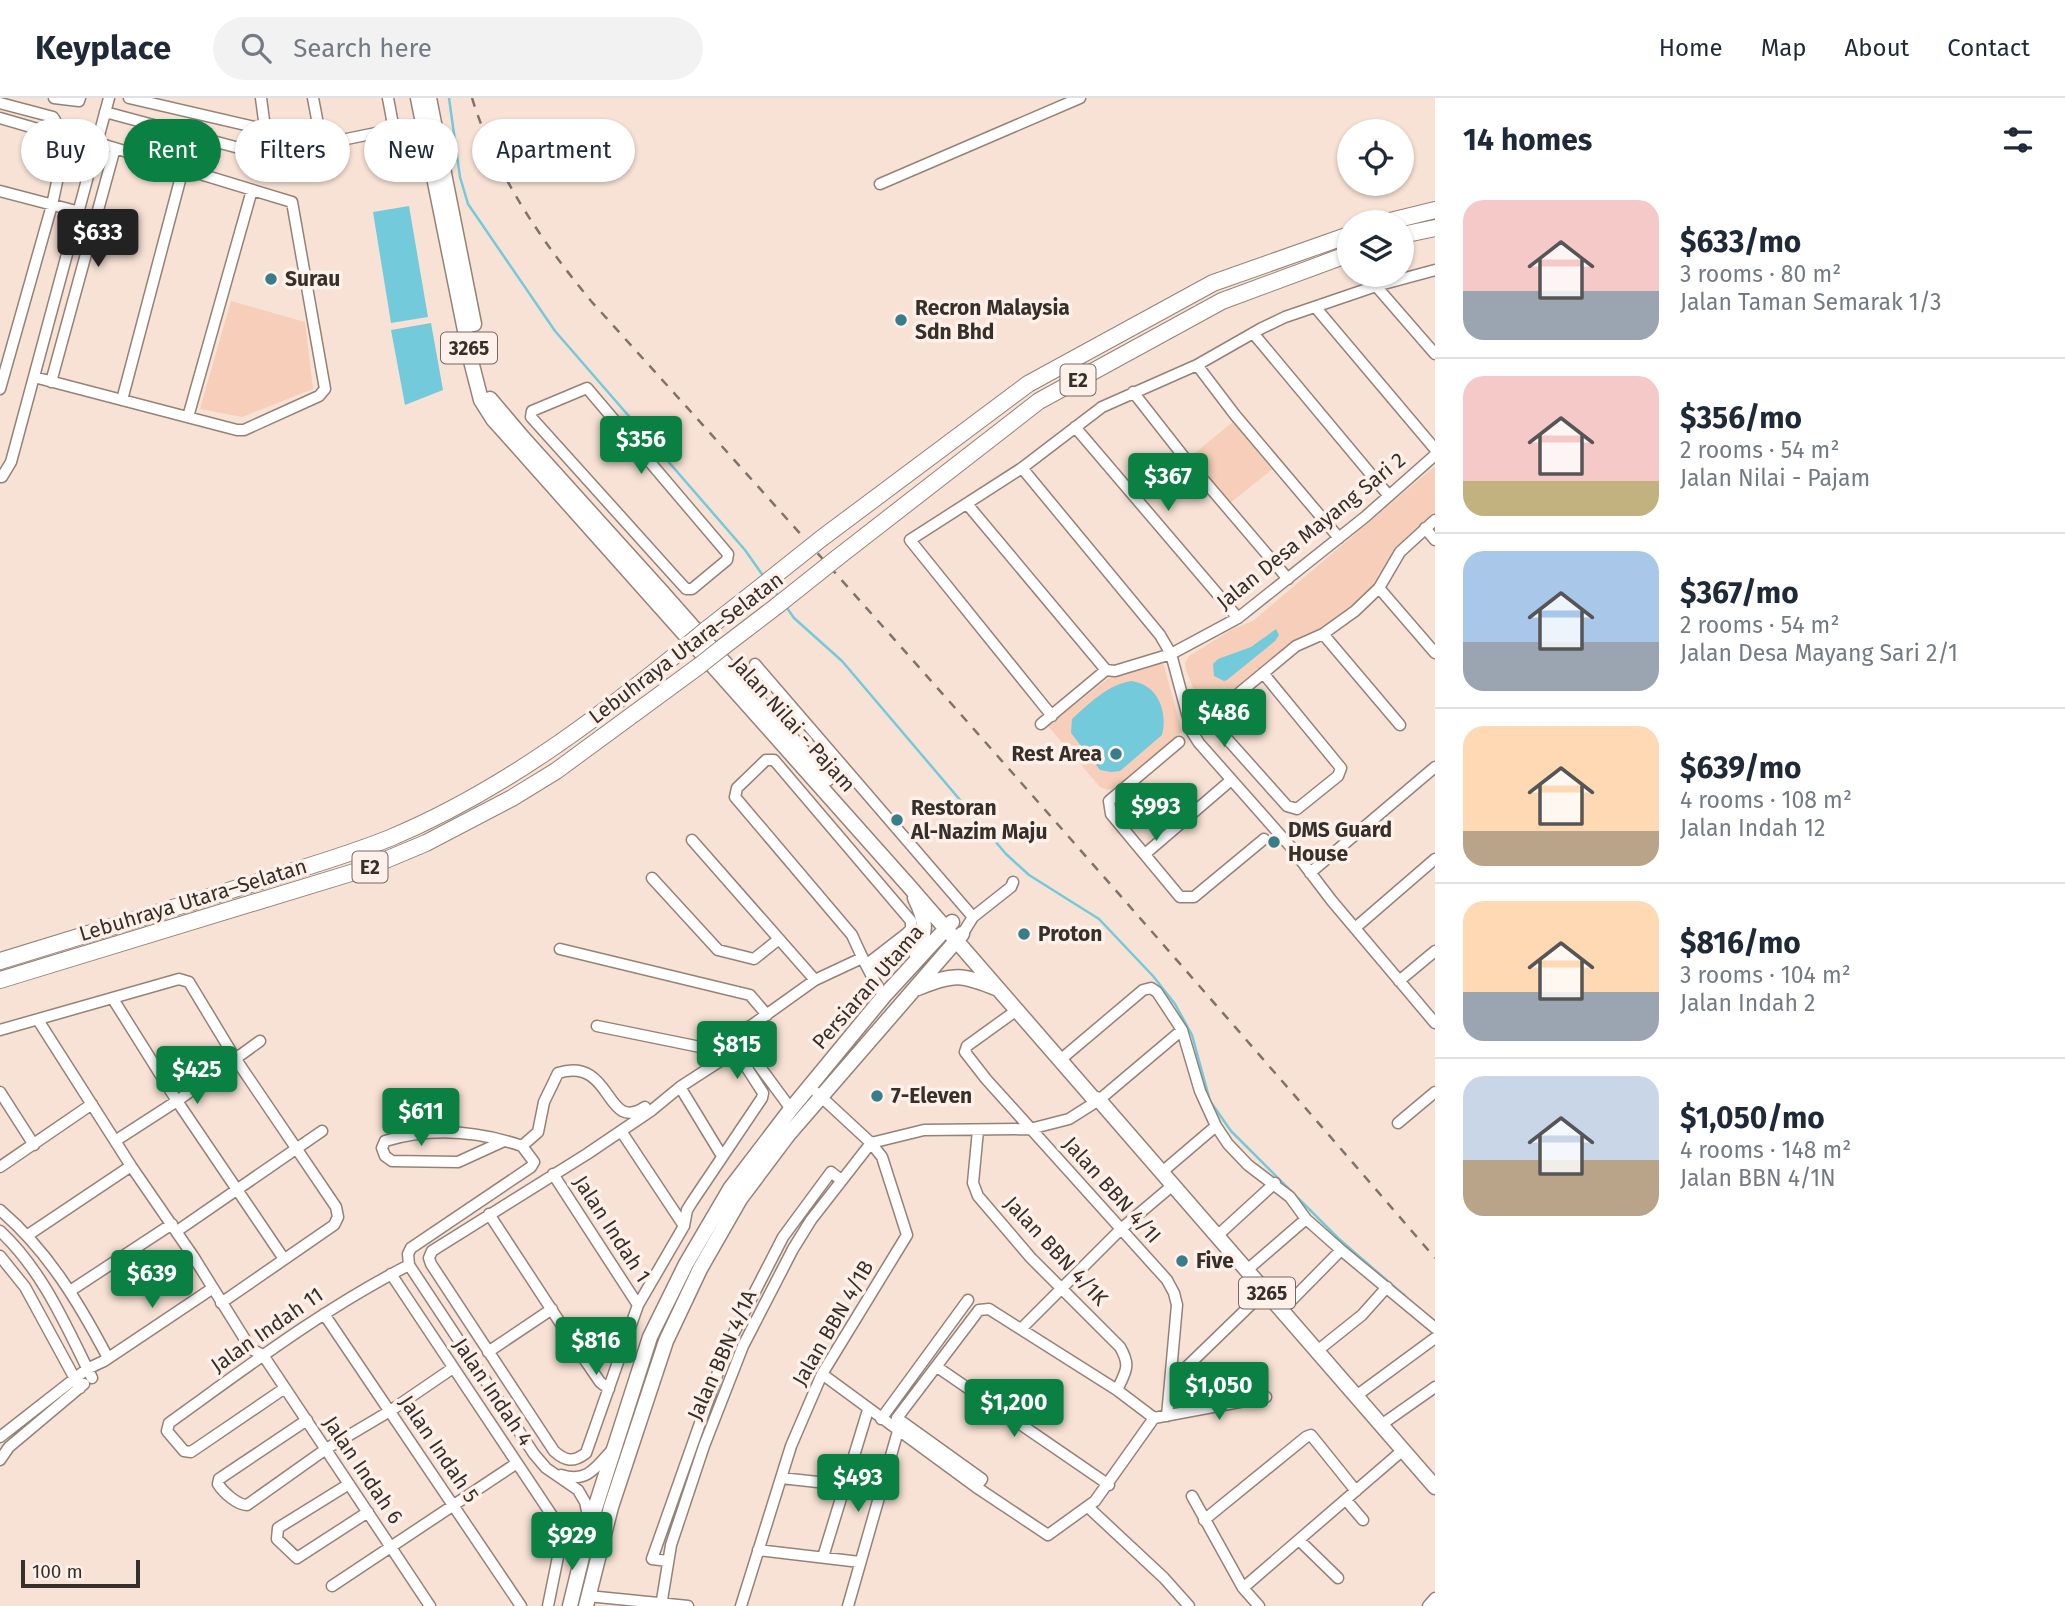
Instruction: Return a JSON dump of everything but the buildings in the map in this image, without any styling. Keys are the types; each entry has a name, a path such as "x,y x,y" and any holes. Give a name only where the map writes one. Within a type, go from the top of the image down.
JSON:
{"highway":[{"path":"1414,215 1435,210"},
{"path":"1414,232 1435,228"},
{"name":"Lebuhraya Utara–Selatan","path":"0,961 298,870 390,838 466,801 549,752 630,692 822,538 1027,384 1213,283 1337,239"},
{"name":"Lebuhraya Utara–Selatan","path":"0,980 365,869 426,843 512,799 556,771 699,666 1039,401 1222,301 1337,258"}],"main road":[{"name":"Jalan Nilai - Pajam","path":"418,98 426,119"},
{"name":"Jalan Nilai - Pajam","path":"428,119 429,98"},
{"name":"Jalan Nilai - Pajam","path":"439,182 481,400 500,428 661,591 811,761 949,925"},
{"name":"Jalan Nilai - Pajam","path":"598,530 908,885 949,925"},
{"path":"908,885 925,925 914,963"},
{"name":"3265","path":"949,925 1066,1055 1098,1094 1099,1100"},
{"name":"Persiaran Utama","path":"570,1606 590,1524 650,1337 686,1264 730,1189 791,1109 884,996 949,925"},
{"name":"3265","path":"960,937 1017,1010 1093,1098 1099,1100 1435,1487"},
{"name":"Persiaran Utama","path":"587,1601 611,1507 666,1341 700,1269 740,1199 788,1135 960,937"},
{"path":"915,990 944,977 964,977 1000,989"}],"street":[{"path":"54,98 71,102 79,101 80,98"},
{"path":"103,119 109,98"},
{"path":"131,98 265,128 261,98"},
{"path":"313,98 317,119"},
{"path":"388,98 392,119"},
{"path":"880,184 1080,98"},
{"path":"0,103 54,119"},
{"path":"105,112 235,146"},
{"path":"0,118 21,124"},
{"path":"109,146 123,150"},
{"path":"51,382 115,148"},
{"path":"34,377 237,430 244,430 318,396 325,389 292,202 221,181"},
{"path":"0,389 57,182"},
{"path":"1,477 11,462 88,182"},
{"path":"122,400 180,182"},
{"path":"188,417 252,190"},
{"path":"0,191 80,212"},
{"path":"1414,276 1435,270"},
{"path":"1052,716 910,540 1022,468 1102,407 1198,365 1285,317 1373,287"},
{"path":"1377,287 1435,354"},
{"path":"1316,308 1435,449"},
{"path":"1253,333 1389,496"},
{"path":"1198,365 1235,415 1339,538"},
{"path":"582,389 590,391 728,554 727,560 692,589 686,589 676,578 531,417 532,411 582,389"},
{"path":"1133,392 1184,457 1288,579"},
{"path":"1075,427 1238,618"},
{"name":"Jalan Desa Mayang Sari 2","path":"1106,670 1115,671 1171,654 1238,618 1339,538 1435,455"},
{"path":"1022,468 1160,635 1171,654 1192,732 1230,781 1290,846 1435,1023"},
{"path":"967,504 1106,670 1041,724"},
{"path":"598,530 617,514"},
{"path":"1192,732 1296,646 1323,634 1355,611 1379,588 1400,552 1435,520"},
{"path":"1425,528 1435,540"},
{"path":"661,591 676,578"},
{"path":"1379,588 1435,653"},
{"path":"1323,634 1400,725"},
{"path":"755,664 973,917"},
{"path":"1233,697 1242,706 1220,725 1220,732 1287,806 1297,808 1338,776 1341,768 1263,673"},
{"path":"1178,742 1109,801 1111,814 1180,897 1194,897 1264,839"},
{"path":"811,761 826,748"},
{"path":"597,1026 705,1048 767,1015 815,980 864,962 911,929 911,921 774,761 766,760 737,788 735,797 852,935 864,962 884,996"},
{"path":"1310,873 1435,767"},
{"path":"1145,855 1230,781"},
{"path":"692,840 815,980"},
{"path":"1355,928 1435,859"},
{"path":"652,878 723,953 754,959 779,939"},
{"path":"960,937 973,917 1011,887 1013,881"},
{"path":"949,925 973,917"},
{"path":"560,949 750,995 767,1015"},
{"path":"1399,981 1435,951"},
{"path":"0,1030 178,979 189,982 235,1058 336,1208 338,1217 334,1226 221,1303"},
{"path":"1066,1055 1143,990 1151,988 1157,992 1182,1030 1200,1091 1216,1126 1228,1144 1248,1165 1290,1197 1306,1219 1435,1328"},
{"path":"113,999 177,1101 284,1259"},
{"name":"Jalan BBN 4/1I","path":"1017,1010 967,1046 965,1052 1030,1129 1167,1280 1177,1305 1167,1416"},
{"name":"Jalan Indah 6","path":"38,1020 251,1349 263,1355 430,1606"},
{"path":"871,1143 924,1129 1030,1129 1069,1119 1099,1100 1182,1030"},
{"path":"115,1141 177,1101 260,1041"},
{"path":"522,1146 538,1132 544,1102 558,1073 566,1070 598,1079 620,1111 634,1114 738,1046 749,1052 791,1109"},
{"path":"734,1052 763,1093 687,1210 684,1226 638,1305 586,1453 578,1459 568,1461 554,1451 429,1258 432,1251 621,1131 680,1087 734,1052"},
{"path":"680,1087 722,1156"},
{"name":"Jalan BBN 4/1B","path":"741,1606 791,1446 822,1374 907,1235 881,1157 871,1143 809,1087"},
{"path":"1398,1123 1435,1092"},
{"path":"0,1093 34,1145"},
{"path":"0,1167 92,1104"},
{"path":"1162,1172 1216,1126"},
{"name":"Jalan BBN 4/1K","path":"978,1130 973,1183 978,1196 1031,1258 1120,1347 1128,1360 1127,1370 1117,1390"},
{"path":"504,1141 458,1163 392,1161 385,1156 382,1148 385,1141 411,1133 451,1131 504,1141 522,1146 532,1157 534,1162 531,1167 411,1248 408,1254 409,1265 534,1454 546,1468 578,1490 585,1502 590,1524"},
{"path":"621,1131 684,1226"},
{"path":"70,1291 238,1191 322,1132"},
{"name":"Jalan BBN 4/1A","path":"662,1604 668,1562 696,1471 743,1346 811,1220 871,1143"},
{"path":"28,1235 131,1166"},
{"path":"668,1562 652,1559 728,1344 783,1237 831,1172 841,1180"},
{"name":"Jalan Indah 1","path":"552,1174 638,1305"},
{"path":"1217,1236 1275,1183"},
{"path":"1021,1329 1122,1228 1173,1185"},
{"path":"0,1210 28,1235 70,1291 106,1359"},
{"path":"489,1214 600,1382 609,1389"},
{"path":"1247,1270 1306,1219"},
{"path":"0,1231 16,1246 45,1286 89,1373"},
{"path":"1282,1310 1341,1250"},
{"path":"0,1256 25,1287 78,1383"},
{"name":"Jalan Indah 11","path":"285,1388 191,1452 184,1451 167,1431 169,1423 263,1355 324,1314 409,1265"},
{"path":"766,1271 778,1277"},
{"name":"Jalan Indah 4","path":"391,1274 563,1532 548,1606"},
{"path":"1317,1351 1362,1315 1387,1287"},
{"path":"0,1460 9,1447 106,1359 213,1288"},
{"path":"1170,1383 1265,1291"},
{"path":"881,1419 968,1300"},
{"path":"488,1352 551,1309"},
{"path":"976,1487 982,1479 897,1418 979,1310 989,1309 1117,1390 1154,1418 1266,1397"},
{"name":"Jalan Indah 5","path":"324,1314 521,1606"},
{"path":"1356,1396 1435,1338"},
{"path":"937,1367 1108,1485"},
{"path":"307,1420 219,1479 220,1488 241,1505 247,1505 326,1449 390,1411 453,1368"},
{"path":"822,1374 976,1487 1048,1535 1088,1507 1108,1485 1154,1418"},
{"path":"0,1437 78,1383"},
{"path":"495,1397 512,1387"},
{"path":"1381,1425 1435,1387"},
{"path":"823,1557 868,1410"},
{"path":"848,1606 898,1431"},
{"path":"1204,1520 1311,1435 1356,1491"},
{"path":"558,1475 578,1478 589,1474 613,1449"},
{"path":"1243,1588 1403,1450"},
{"path":"332,1586 517,1463"},
{"path":"780,1479 845,1485"},
{"path":"349,1484 278,1528 277,1539 293,1557 302,1556 368,1512"},
{"path":"1192,1496 1243,1588 1259,1606"},
{"path":"1346,1500 1363,1520"},
{"path":"1088,1507 1164,1578 1189,1606"},
{"path":"1299,1540 1338,1578"},
{"path":"758,1550 860,1562"},
{"path":"1428,1606 1435,1598"},
{"path":"587,1601 688,1606"}],"shaded area":[{"path":"231,301 305,322 313,389 242,417 200,409"},
{"path":"1234,421 1274,468 1229,504 1190,457"},
{"path":"1435,466 1435,523 1404,549 1380,590 1340,626 1295,644 1209,715 1203,713 1186,670 1185,663 1189,656 1231,630 1253,621"},
{"path":"1163,662 1182,732 1115,788 1108,790 1100,787 1048,726 1109,678"}],"water":[{"path":"409,206 428,317 391,323 373,212"},
{"path":"431,323 443,390 405,405 391,330"},
{"path":"1276,629 1279,635 1275,641 1227,680 1214,676 1213,664 1218,659 1251,647"},
{"path":"1131,681 1148,687 1159,700 1163,717 1162,735 1120,771 1100,770 1071,733 1072,719 1106,691"}],"waterway":[{"path":"449,98 460,177 468,204 555,331 745,550 764,577"},
{"path":"770,585 779,597"},
{"path":"787,608 794,618 842,661 1006,854 1029,875 1099,919 1153,976 1175,1004 1192,1035 1210,1101 1231,1131 1339,1239 1405,1296"}],"railway":[{"path":"472,98 494,153 521,205 554,254 591,301 1016,777 1435,1258"}],"place":[{"name":"Surau","path":"271,279"},
{"name":"Recron Malaysia Sdn Bhd","path":"901,320"},
{"name":"Rest Area","path":"1116,754"},
{"name":"Restoran Al-Nazim Maju","path":"897,820"},
{"name":"DMS Guard House","path":"1274,842"},
{"name":"Proton","path":"1024,934"},
{"name":"7-Eleven","path":"877,1096"},
{"name":"Five","path":"1182,1261"}]}
